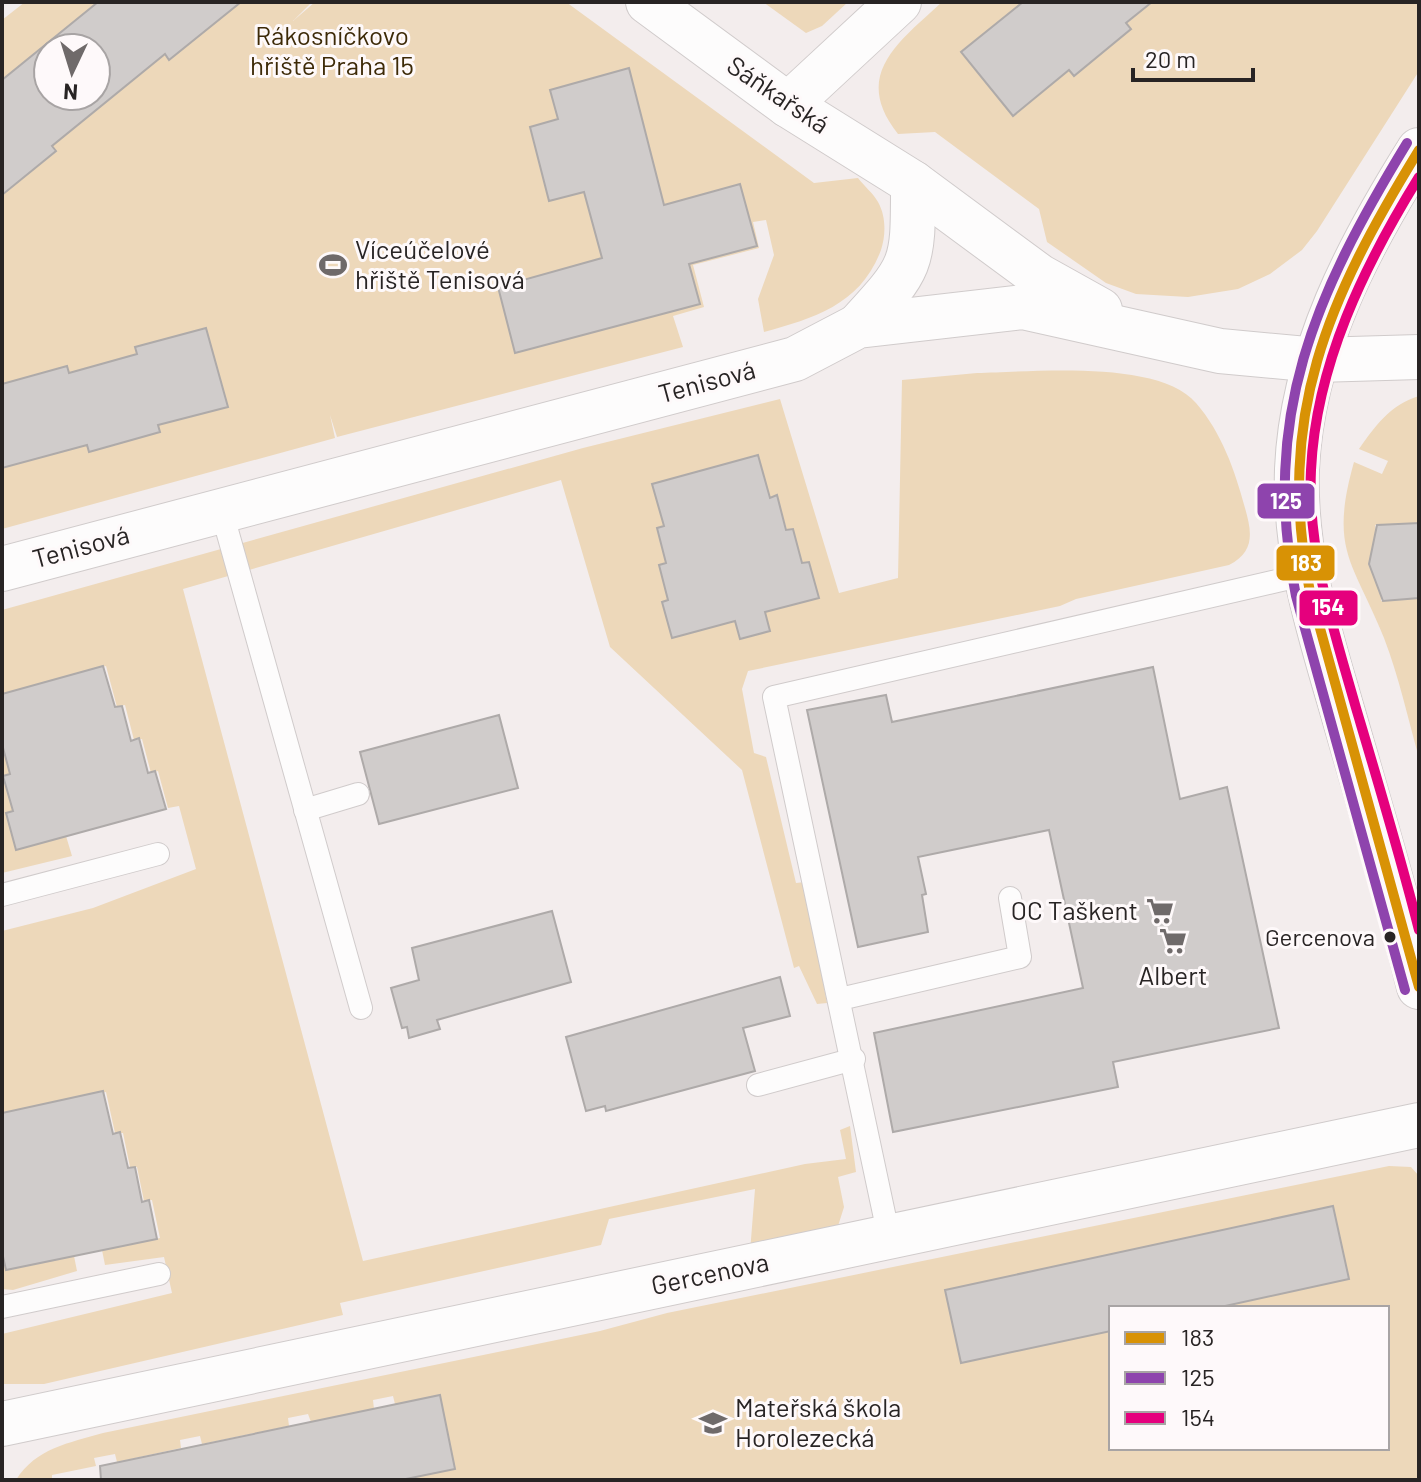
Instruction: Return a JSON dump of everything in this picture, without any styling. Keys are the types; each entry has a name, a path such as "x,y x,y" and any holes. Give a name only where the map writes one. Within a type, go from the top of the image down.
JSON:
{"street":[{"name":"Sáňkařská","path":"648,2 788,105 913,183 1039,276 1144,334"},
{"path":"788,105 899,2"},
{"path":"1419,150 1377,216 1344,279 1317,360 1302,425 1297,471 1303,575 1419,987"},
{"path":"858,326 899,281 909,263 913,244 913,183"},
{"name":"Tenisová","path":"2,569 795,359 858,326 1023,307 1220,351 1317,360 1419,357"},
{"name":"Gercenova","path":"2,1424 1419,1125"}],"lane":[{"path":"221,509 361,1008"},
{"path":"889,1237 854,1059 774,697 1303,575"},
{"path":"305,810 358,794"},
{"path":"2,895 158,854"},
{"path":"840,999 1020,957 1010,898"},
{"path":"758,1085 854,1059"},
{"path":"2,1307 159,1274"}],"green space":[{"path":"25,2 98,2 61,32 32,32 32,56 2,80 2,20"},
{"name":"Rákosníčkovo hřiště Praha 15","path":"229,2 312,2 293,21 315,2 566,2 814,183 858,178 876,199 883,213 881,250 861,284 849,296 818,314 764,332 758,299 774,255 766,220 753,222 759,248 693,265 704,307 673,316 683,347 337,437 330,415 335,438 2,529 2,468 87,445 89,452 159,432 158,425 227,406 206,328 136,347 137,354 69,373 66,366 2,384 2,195 56,152 52,146 93,112 112,112 112,97 164,54 170,59 226,14","holes":["629,69 671,232 689,264 700,304 516,353 498,287 602,258 584,192 549,201 530,128 558,119 551,90"]},
{"path":"763,2 848,2 822,26 806,33"},
{"path":"942,2 1035,2 1018,6 961,52 1013,116 1069,70 1074,76 1130,30 1126,24 1152,2 1419,2 1419,71 1302,250 1270,274 1238,289 1188,297 1136,294 1106,283 1047,242 1039,209 935,132 898,134 885,113 879,94 880,77 886,61 897,46"},
{"path":"1093,371 1154,380 1178,389 1196,403 1220,440 1232,466 1250,533 1247,548 1229,565 1076,599 1060,606 748,671 742,689 754,753 766,757 796,883 805,882 827,1003 817,1004 799,966 794,968 742,770 610,647 561,480 183,589 363,1261 805,1164 846,1159 840,1130 850,1126 856,1172 838,1177 844,1207 838,1226 750,1252 755,1189 609,1219 601,1245 340,1303 343,1315 44,1384 2,1384 2,1334 172,1293 164,1257 105,1265 102,1250 160,1238 152,1200 144,1201 137,1167 130,1167 123,1133 115,1133 106,1092 2,1113 2,931 93,908 196,869 179,806 168,808 158,771 151,773 142,739 134,740 125,705 117,707 106,666 2,694 2,610 583,448 780,399 839,593 898,578 902,380 977,373","holes":["776,496 787,530 793,529 802,563 809,562 819,598 765,612 770,631 740,639 735,621 673,637 662,602 668,600 666,563 657,529"]},
{"path":"1419,396 1419,523 1375,525 1380,552 1371,553 1372,573 1381,573 1381,601 1419,598 1419,758 1389,653 1348,554 1344,516 1354,462 1382,474 1388,461 1359,449 1392,410"},
{"path":"2,706 16,811 9,813 66,836 72,856 2,873"},
{"path":"1389,1166 1411,1167 1419,1176 1419,1480 401,1480 455,1469 440,1395 395,1404 393,1396 373,1400 374,1409 311,1422 308,1414 288,1418 289,1426 202,1444 200,1436 180,1440 181,1448 117,1462 115,1454 94,1458 96,1466 52,1475 52,1480 16,1480 33,1461 54,1448 103,1433 600,1331 667,1313"},
{"path":"2,1240 9,1270 74,1256 77,1271 13,1290 2,1289"}],"building":[{"path":"98,2 241,2 169,60 165,54 112,97 112,32 61,32"},
{"path":"1023,2 1152,2 1126,23 1131,29 1074,76 1069,70 1013,116 961,52"},
{"path":"32,56 32,112 94,112 52,146 56,151 2,195 2,80"},
{"path":"629,68 664,205 740,184 757,246 689,264 700,304 515,353 498,287 602,258 584,192 549,201 530,127 558,119 550,90"},
{"path":"206,328 228,407 158,425 160,432 89,452 87,445 2,468 2,384 67,366 69,373 137,354 135,347"},
{"path":"758,455 770,498 777,495 786,530 793,529 802,563 809,562 819,598 765,612 770,631 740,639 735,621 672,638 662,602 668,600 659,565 666,563 657,528 664,526 652,484"},
{"path":"1419,523 1419,598 1383,601 1369,564 1377,525"},
{"path":"103,666 115,707 122,706 131,741 139,738 148,773 155,771 166,809 16,850 6,813 13,811 3,776 10,774 2,744 2,694"},
{"name":"OC Taškent","path":"1153,667 1180,799 1227,787 1279,1028 1113,1062 1118,1087 893,1132 874,1033 1083,988 1049,830 918,857 926,894 922,895 928,932 858,947 807,710 886,695 892,722"},
{"path":"499,715 518,788 379,824 360,752"},
{"path":"552,911 571,982 437,1020 440,1029 409,1038 407,1027 402,1028 391,988 419,980 412,948"},
{"path":"780,977 790,1016 743,1028 755,1071 606,1111 605,1106 586,1111 566,1037"},
{"path":"103,1091 113,1134 120,1132 128,1168 135,1167 142,1202 149,1200 157,1239 6,1270 2,1252 2,1113"},
{"path":"1333,1206 1349,1279 1225,1306 1109,1306 1109,1331 961,1363 945,1290"},
{"path":"440,1395 455,1469 401,1480 101,1480 100,1466"}],"transit line":[{"name":"125","path":"1405,990 1296,596 1287,531 1285,471 1291,413 1304,359 1322,305 1374,198 1407,143"},
{"name":"183","path":"1419,150 1387,204 1335,308 1317,360 1305,414 1299,470 1301,529 1310,592 1419,987"},
{"name":"154","path":"1419,177 1380,245 1346,317 1322,392 1311,470 1313,530 1331,620 1419,930"}],"place":[{"name":"Víceúčelové hřiště Tenisová","path":"333,265"},
{"name":"OC Taškent","path":"1160,911"},
{"name":"Gercenova","path":"1390,937"},
{"name":"Albert","path":"1173,941"},
{"name":"Mateřská škola Horolezecká","path":"713,1423"}]}
